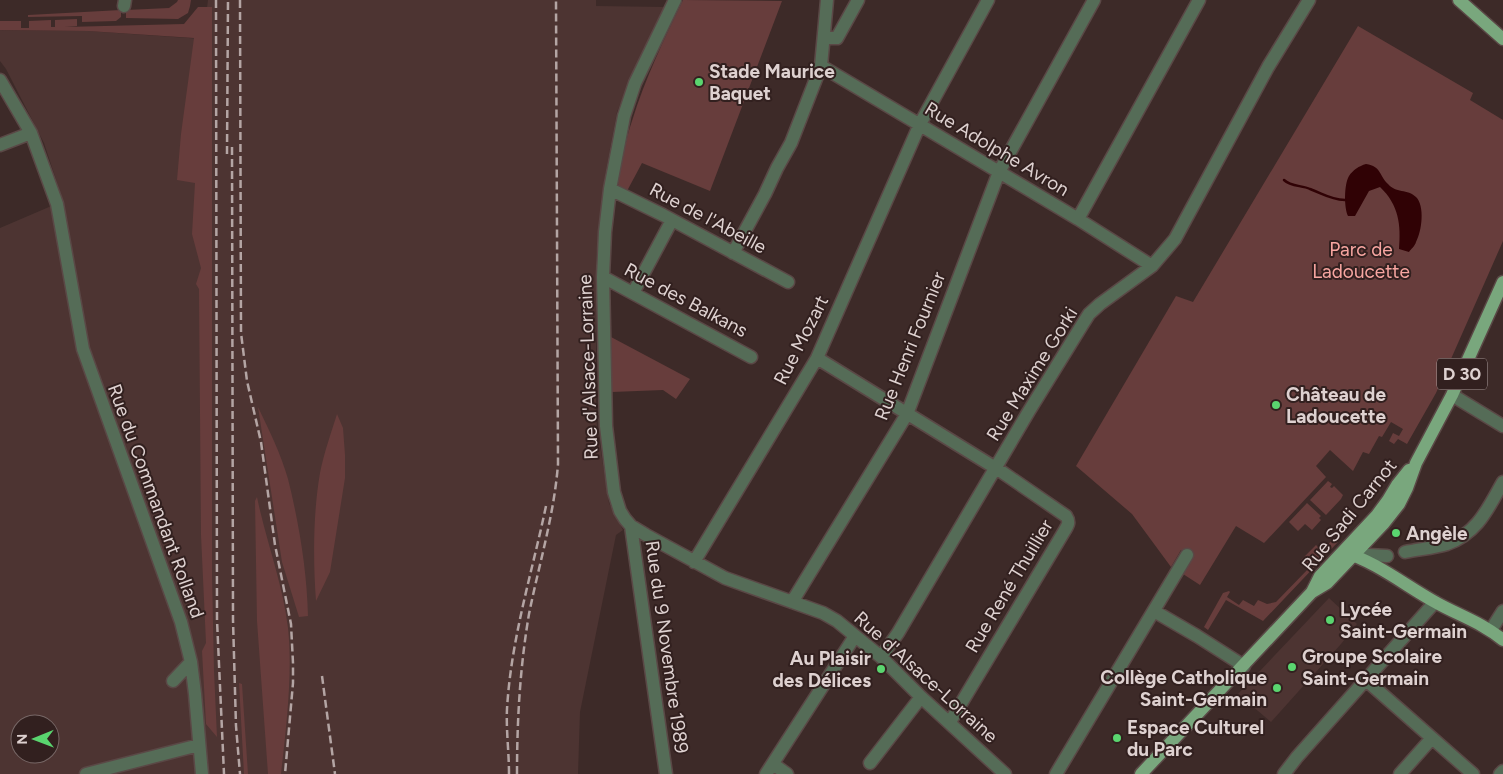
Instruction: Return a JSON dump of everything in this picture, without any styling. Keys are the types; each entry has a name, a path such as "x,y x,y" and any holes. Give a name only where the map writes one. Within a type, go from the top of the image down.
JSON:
{"main road":[{"path":"1459,0 1503,39"},
{"name":"Rue Sadi Carnot","path":"1140,774 1312,592 1327,584 1384,523 1407,488 1416,463 1452,396 1503,282"},
{"path":"1353,555 1436,602 1491,630 1503,640"}],"street":[{"name":"Rue d'Alsace-Lorraine","path":"675,0 635,83 624,116 610,189 604,277 606,426 609,459 620,511 631,526 725,578 830,616 881,657 1004,774"},
{"path":"733,253 791,143 821,66 827,0"},
{"path":"824,38 837,38 858,0"},
{"name":"Rue Mozart","path":"694,562 817,358 920,124 988,0"},
{"name":"Rue Henri Fournier","path":"792,602 907,414 999,172 1094,0"},
{"path":"1078,219 1199,0"},
{"name":"Rue Maxime Gorki","path":"881,657 898,633 1089,314 1152,266 1175,239 1268,67 1309,0"},
{"name":"Rue Adolphe Avron","path":"821,66 1078,219 1152,266"},
{"name":"Rue du Commandant Rolland","path":"0,80 31,133 56,204 83,349 181,622 191,662 202,774"},
{"path":"0,145 31,133"},
{"name":"Rue de l'Abeille","path":"610,189 788,282"},
{"path":"634,293 672,220"},
{"name":"Rue des Balkans","path":"604,277 751,357"},
{"name":"Rue René Thuillier","path":"817,358 1002,472 1066,516 1069,523 950,722"},
{"path":"1452,396 1503,426"},
{"path":"1405,552 1446,544 1467,535 1479,523 1503,482"},
{"name":"Rue du 9 Novembre 1989","path":"631,526 666,774"},
{"path":"1056,774 1187,555"},
{"path":"1353,555 1387,556"},
{"path":"1284,774 1436,602"},
{"path":"1154,611 1198,636 1244,666"},
{"path":"1491,630 1503,611"},
{"path":"787,774 770,769 855,636"},
{"path":"173,681 191,662"},
{"path":"1366,680 1473,774"},
{"path":"870,763 922,697"},
{"path":"1400,774 1432,738"},
{"path":"86,774 199,745"}],"shaded area":[{"path":"208,0 596,0 596,6 664,7 617,112 605,176 596,259 596,420 609,503 623,530 616,535 580,712 578,774 0,774 0,228 63,201 44,143 6,69 0,61 0,30 88,31 203,39"},
{"path":"1366,164 1375,167 1391,187 1413,195 1419,201 1422,212 1420,232 1409,252 1399,249 1400,232 1395,208 1380,187 1369,191 1355,216 1348,216 1345,196 1347,180 1354,170"},
{"name":"Groupe Scolaire Saint-Germain","path":"1329,598 1357,624 1271,722 1238,694"}],"green space":[{"path":"178,0 191,0 188,13 178,19 126,18 126,10 169,8"},
{"name":"Stade Maurice Baquet","path":"683,0 782,1 710,191 642,163 627,191 620,188 618,184 624,152 637,105 662,44"},
{"path":"198,7 212,7 212,575 217,737 206,724 202,651 206,643 201,535 199,289 196,284 201,268 192,234 195,183 177,180 194,38 88,31 0,30 0,21 21,21 21,28 29,28 29,21 51,20 51,27 55,27 55,20 77,19 77,26 65,27 184,24"},
{"path":"121,10 121,17 116,21 82,22 82,16 28,17 28,15"},
{"name":"Parc de Ladoucette","path":"1358,26 1473,93 1470,100 1503,120 1503,241 1436,393 1407,444 1398,439 1394,444 1389,441 1393,433 1399,436 1403,429 1391,422 1382,437 1379,436 1369,454 1363,452 1353,471 1330,450 1316,466 1326,477 1266,541 1264,543 1236,526 1200,585 1183,574 1193,558 1181,550 1171,567 1132,514 1076,466 1176,296 1193,302"},
{"path":"611,337 690,379 676,399 663,390 612,392"},
{"path":"258,407 278,451 288,479 302,547 308,616 299,617 282,562"},
{"path":"337,414 343,428 345,478 330,572 316,601 314,537 316,504 320,473"},
{"path":"1328,481 1332,484 1330,487 1334,486 1343,495 1326,515 1310,500"},
{"path":"257,497 282,595 288,628 290,663 287,720 281,774 268,774 257,621 255,501"},
{"path":"1307,503 1321,516 1319,518 1321,520 1312,530 1305,524 1298,531 1289,522"},
{"path":"1334,538 1338,542 1263,621 1226,600 1208,630 1204,627 1223,593 1229,591 1227,597 1239,605 1243,600 1254,606 1258,600 1267,604 1276,602 1309,568 1301,560 1316,545 1322,551"},
{"path":"239,683 242,684 248,774 244,774"}],"waterway":[{"path":"1284,180 1290,184 1345,200"}],"railway":[{"path":"216,0 217,620 224,774"},
{"path":"227,154 228,0"},
{"path":"240,0 241,333 247,381 261,442 275,545 291,624 293,683 285,774"},
{"path":"517,774 523,654 529,614 550,521 558,464 556,0"},
{"path":"232,147 233,620 236,726 240,774"},
{"path":"509,774 507,717 509,683 517,632 546,506"},
{"path":"322,676 335,774"}],"place":[{"name":"Stade Maurice Baquet","path":"699,82"},
{"name":"Château de Ladoucette","path":"1276,405"},
{"name":"Angèle","path":"1396,533"},
{"name":"Lycée Saint-Germain","path":"1330,620"},
{"name":"Groupe Scolaire Saint-Germain","path":"1292,667"},
{"name":"Au Plaisir des Délices","path":"881,669"},
{"name":"Collège Catholique Saint-Germain","path":"1277,688"},
{"name":"Espace Culturel du Parc","path":"1117,738"}]}
